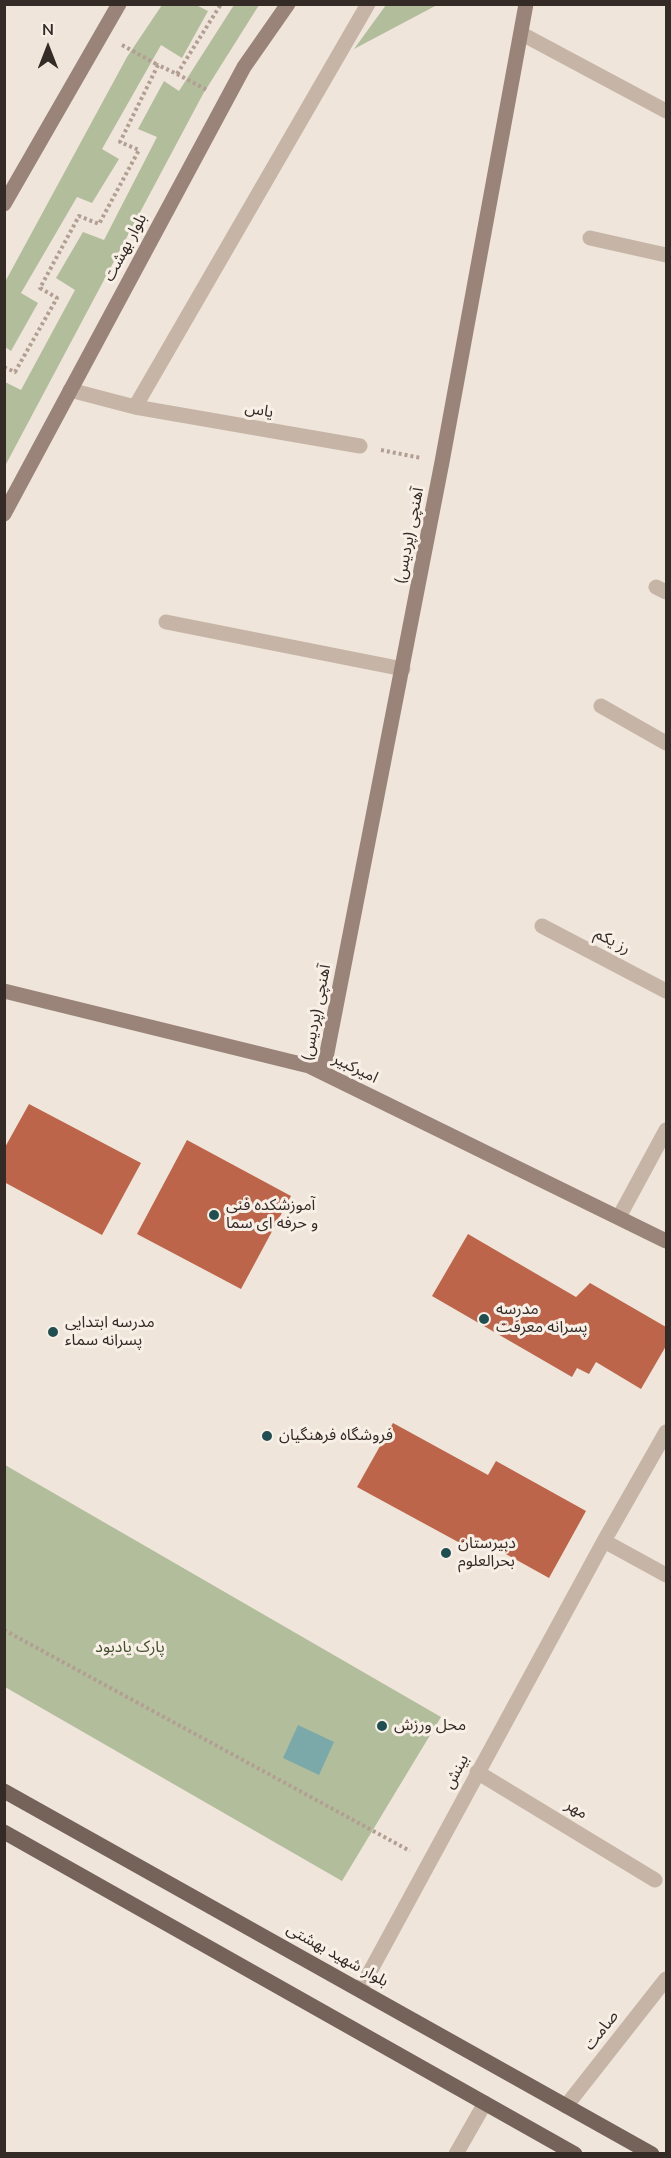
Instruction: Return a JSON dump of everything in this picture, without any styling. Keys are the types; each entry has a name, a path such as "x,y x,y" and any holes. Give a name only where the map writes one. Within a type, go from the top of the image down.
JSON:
{"main road":[{"name":"بلوار شهید بهشتی","path":"4,1791 652,2154"},
{"path":"4,1832 575,2154"}],"street":[{"path":"4,204 119,4"},
{"name":"بلوار بهشت","path":"4,514 243,67 288,4"},
{"path":"135,407 368,4"},
{"path":"517,4 522,28 666,111"},
{"name":"آهنچی (پردیس)","path":"323,1073 403,669 526,4"},
{"path":"590,237 666,255"},
{"name":"یاس","path":"70,390 135,407 360,446"},
{"path":"166,622 403,669"},
{"path":"601,706 666,743"},
{"name":"رز یکم","path":"542,926 666,991"},
{"name":"امیرکبیر","path":"4,992 309,1066 666,1241"},
{"path":"619,1217 666,1130"},
{"name":"بینش","path":"360,1990 477,1772 666,1432"},
{"path":"604,1541 666,1575"},
{"name":"مهر","path":"477,1772 655,1880"},
{"name":"صامت","path":"566,2106 666,1979"},
{"path":"456,2154 485,2103"}],"path":[{"path":"177,74 222,4"},
{"path":"102,34 226,100"},
{"path":"4,368 15,372 57,298 40,288 79,216 99,224 139,150 120,142 158,65"},
{"path":"360,446 442,462"},
{"path":"4,1630 429,1861"}],"green space":[{"path":"162,5 196,5 208,11 182,58 161,45 102,149 119,159 92,203 77,197 21,293 38,303 11,351 5,347 5,282 127,57"},
{"path":"234,5 259,5 203,94 5,466 5,382 21,390 75,290 56,278 83,232 104,240 157,137 138,129 164,81 179,91"},
{"path":"386,5 437,5 354,49"},
{"name":"پارک یادبود","path":"5,1465 441,1717 342,1881 5,1687"}],"water":[{"path":"298,1725 334,1742 319,1775 283,1758"}],"building":[{"path":"29,1104 141,1163 102,1235 4,1182 4,1149"},
{"name":"آموزشکده فنی و حرفه ای سما","path":"187,1140 291,1196 241,1289 137,1234"},
{"path":"468,1234 576,1297 590,1283 666,1327 666,1346 641,1389 596,1362 589,1374 577,1368 572,1377 432,1296"},
{"path":"393,1423 488,1475 496,1461 586,1511 549,1578 477,1538 471,1549 357,1487"}],"place":[{"name":"آموزشکده فنی و حرفه ای سما","path":"214,1215"},
{"name":"مدرسه پسرانه معرفت","path":"484,1319"},
{"name":"مدرسه ابتدایی پسرانه سماء","path":"53,1332"},
{"name":"فروشگاه فرهنگیان","path":"267,1436"},
{"name":"دبیرستان بحرالعلوم","path":"446,1553"},
{"name":"محل ورزش","path":"382,1726"}]}
